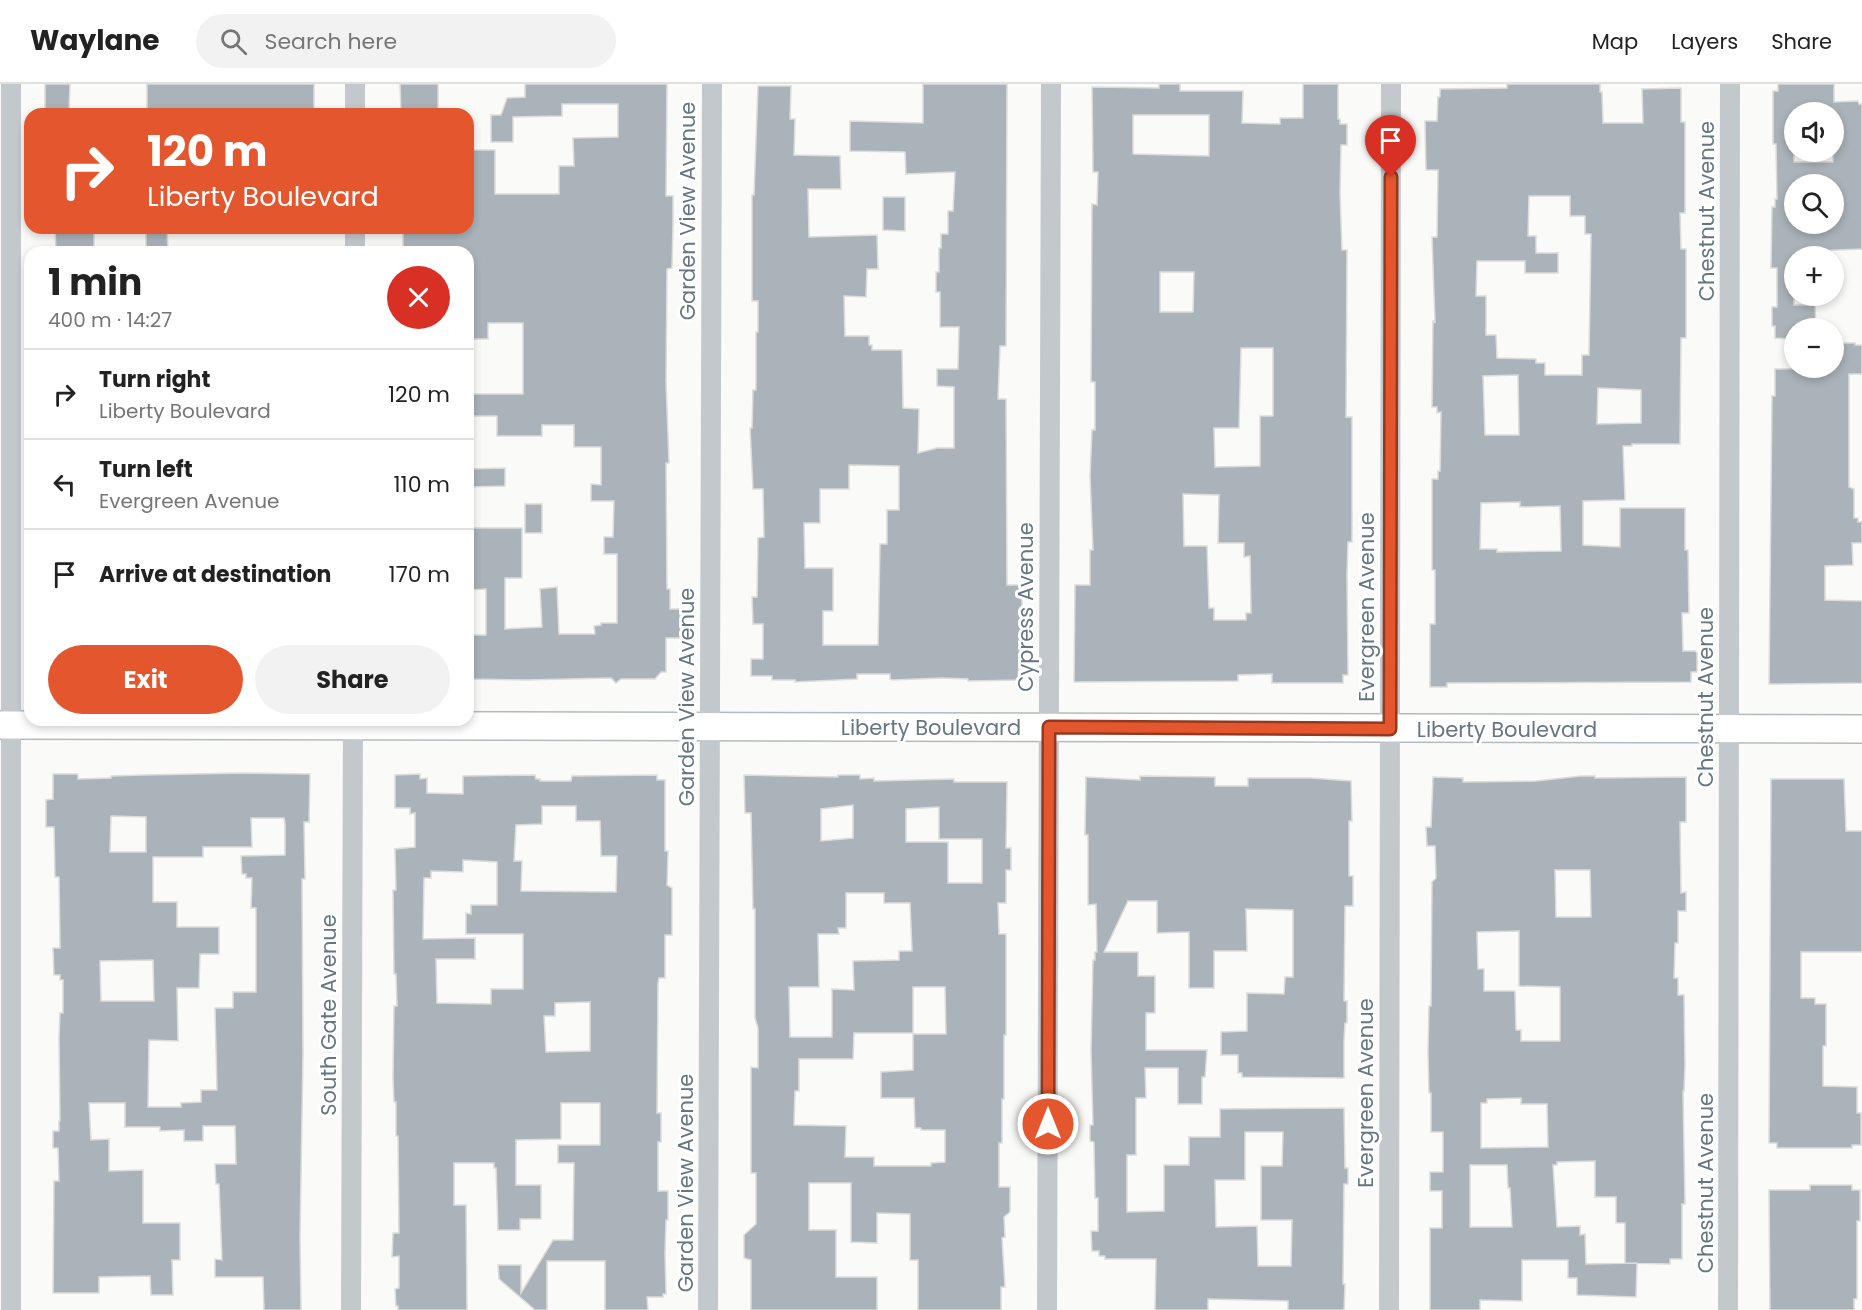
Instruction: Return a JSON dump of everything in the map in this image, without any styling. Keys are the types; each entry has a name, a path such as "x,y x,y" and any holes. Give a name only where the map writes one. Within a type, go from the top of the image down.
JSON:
{"street":[{"path":"11,84 14,431 6,725 11,1310"},
{"path":"355,84 355,108"},
{"name":"Garden View Avenue","path":"708,1310 712,84"},
{"name":"Cypress Avenue","path":"1047,1310 1051,84"},
{"name":"Evergreen Avenue","path":"1389,1310 1391,84"},
{"name":"Chestnut Avenue","path":"1728,1310 1730,84"},
{"name":"Liberty Boulevard","path":"474,724 1862,729"},
{"name":"Liberty Boulevard","path":"6,725 24,725"},
{"name":"South Gate Avenue","path":"351,1310 353,726"}],"building":[{"path":"45,84 70,84 69,108 45,108"},
{"path":"147,84 314,84 314,108 147,108"},
{"path":"400,84 438,84 438,108 401,108"},
{"path":"525,84 667,84 666,196 673,196 673,224 672,268 667,269 666,381 669,463 666,463 667,589 670,589 670,609 680,609 681,638 666,638 666,672 661,672 655,679 621,679 616,683 611,678 474,679 474,635 486,635 486,589 474,590 474,528 522,528 522,578 505,578 505,629 542,627 540,589 557,587 559,634 595,634 594,626 601,625 601,623 617,623 617,554 604,554 604,537 613,537 614,501 591,501 591,484 601,485 601,447 574,447 574,425 542,425 542,436 497,436 497,416 474,416 474,394 523,394 523,323 488,323 488,339 474,339 474,246 403,246 403,234 474,234 474,150 495,150 495,194 559,194 559,166 574,166 573,138 618,137 618,104 562,104 562,116 513,117 513,142 491,142 491,115 501,115 507,98 525,97"},
{"path":"923,84 1007,84 1006,346 1000,346 998,399 1006,399 1007,585 1022,585 1022,659 1019,660 1018,680 968,681 968,679 942,678 892,680 890,674 857,674 857,679 795,682 795,680 772,680 772,676 751,676 751,659 763,659 763,624 753,624 752,597 757,597 758,538 764,537 763,489 753,489 750,428 752,428 753,390 756,390 756,332 758,332 758,301 752,301 752,195 754,195 758,86 791,86 790,119 795,119 794,155 840,156 841,189 808,189 809,237 877,235 878,269 867,269 866,297 844,296 845,336 869,336 869,345 872,345 872,350 902,350 903,408 919,409 918,453 937,448 954,448 954,387 937,386 937,369 958,369 959,327 940,327 940,292 936,292 936,272 939,272 941,234 948,234 948,211 953,211 955,172 906,174 905,152 850,151 850,121 923,123","holes":["849,465 899,466 899,510 887,510 887,544 880,544 878,645 823,645 823,611 833,611 833,568 805,568 804,523 820,523 820,489 849,489"]},
{"path":"1159,84 1180,84 1180,91 1243,91 1242,123 1280,124 1280,118 1303,118 1303,84 1338,84 1338,119 1340,119 1340,124 1347,124 1347,145 1341,145 1340,193 1342,250 1347,250 1346,417 1352,417 1352,542 1348,542 1347,574 1348,675 1343,675 1343,683 1272,683 1272,674 1238,675 1238,681 1074,682 1075,585 1090,585 1090,550 1093,550 1090,476 1092,430 1095,430 1095,382 1091,382 1092,204 1097,205 1098,172 1093,172 1092,87 1159,88","holes":["1133,115 1209,115 1209,156 1133,154","1160,272 1194,272 1193,312 1160,312","1241,348 1273,348 1273,416 1260,416 1260,466 1215,467 1214,428 1239,428","1183,494 1219,495 1218,543 1244,543 1244,557 1250,556 1251,613 1246,613 1246,620 1214,620 1214,608 1209,608 1207,546 1184,546"]},
{"path":"1507,84 1600,84 1603,123 1643,123 1642,89 1681,88 1681,122 1685,122 1685,213 1680,213 1681,249 1686,249 1686,338 1681,338 1680,444 1623,446 1625,500 1583,501 1583,545 1620,547 1620,508 1685,508 1689,613 1682,613 1683,651 1697,653 1697,672 1691,672 1691,682 1447,683 1447,687 1430,687 1430,624 1435,624 1435,570 1432,570 1432,479 1438,479 1438,471 1440,471 1441,412 1437,413 1437,407 1432,407 1433,321 1435,322 1432,237 1437,237 1438,170 1426,170 1425,121 1437,121 1440,89 1507,88","holes":["1529,196 1570,196 1570,216 1585,216 1585,234 1591,234 1589,355 1582,355 1582,375 1545,375 1545,363 1536,363 1536,359 1497,358 1496,335 1486,335 1486,296 1476,296 1477,261 1525,261 1525,273 1558,273 1558,253 1536,253 1536,236 1528,236","1518,375 1519,435 1485,435 1483,376","1598,388 1641,390 1641,423 1597,424","1520,502 1520,507 1560,506 1561,551 1497,552 1497,549 1480,549 1481,503"]},
{"path":"1778,84 1834,84 1834,102 1858,101 1862,104 1862,249 1844,250 1844,246 1784,246 1784,306 1815,306 1816,318 1784,318 1784,338 1775,338 1775,326 1772,326 1772,307 1777,307 1777,268 1771,268 1772,207 1775,207 1775,199 1777,199 1776,144 1773,144 1773,91 1778,91"},
{"path":"883,197 905,197 905,231 883,230"},
{"path":"55,234 94,234 94,246 56,246"},
{"path":"146,234 167,234 168,246 146,246"},
{"path":"1844,343 1862,345 1862,374 1849,374 1849,487 1854,489 1854,518 1862,522 1862,543 1852,543 1853,565 1825,566 1825,600 1862,601 1862,683 1769,684 1772,396 1775,396 1775,369 1784,369 1784,378 1844,378"},
{"path":"505,468 505,486 474,487 474,469"},
{"path":"525,504 542,504 542,533 525,533"},
{"path":"53,774 78,774 78,779 111,778 111,776 310,774 309,822 304,822 305,879 302,879 301,1310 264,1310 263,1277 215,1277 215,1259 222,1260 219,1184 216,1184 215,1164 236,1164 235,1126 203,1126 203,1141 184,1141 184,1130 160,1131 160,1127 125,1127 125,1103 89,1103 91,1140 109,1139 109,1171 143,1170 143,1223 180,1223 180,1260 172,1260 173,1295 151,1295 150,1276 99,1277 99,1293 53,1293 54,1181 59,1181 58,1148 53,1148 53,1131 59,1131 60,1121 59,1037 60,1013 63,1013 63,980 60,980 60,975 54,975 53,948 60,948 59,877 55,877 54,827 46,827 46,800 53,799","holes":["111,816 146,817 146,852 110,852","251,818 284,818 285,855 241,856 242,874 246,874 246,878 252,878 251,908 256,908 256,992 233,992 233,1008 215,1008 217,1090 201,1090 201,1102 181,1103 181,1107 148,1107 149,1040 178,1041 177,988 199,988 200,954 219,954 219,927 177,927 177,902 153,902 153,857 203,857 203,847 252,847","153,960 154,1001 101,1001 100,961"]},
{"path":"420,774 420,779 427,778 427,793 463,794 463,776 535,775 540,781 571,781 572,776 657,775 657,780 665,780 665,851 668,851 667,885 672,888 672,935 665,935 665,978 659,978 658,983 657,1113 661,1113 661,1142 658,1142 658,1191 668,1191 666,1294 663,1294 663,1297 647,1297 648,1310 605,1310 605,1261 547,1261 547,1310 535,1310 499,1279 498,1265 521,1265 521,1293 553,1240 573,1240 574,1163 558,1163 558,1145 600,1145 600,1103 561,1103 561,1139 516,1140 516,1185 541,1185 541,1219 520,1219 520,1230 498,1230 494,1163 454,1163 454,1205 466,1205 467,1310 398,1310 396,1306 395,1289 399,1288 399,1256 392,1257 393,1233 399,1233 398,1136 396,1136 393,1078 394,1006 397,1006 396,974 394,974 393,890 396,890 395,849 415,847 415,813 410,814 410,808 395,808 395,775","holes":["542,806 576,806 576,821 600,821 601,856 617,856 616,892 521,891 522,861 514,861 516,825 542,824","463,860 497,862 497,905 471,905 471,914 466,913 466,934 523,934 523,989 491,989 491,1004 437,1003 436,959 475,959 475,938 423,939 424,878 431,878 431,871 463,872","590,1002 590,1051 546,1052 544,1016 555,1016 555,1003"]},
{"path":"744,775 838,777 838,775 860,775 860,779 874,778 874,781 954,779 954,782 1007,782 1006,848 1011,848 1011,870 1006,870 1006,903 998,903 999,934 1006,934 1006,1035 1004,1035 1002,1143 999,1143 999,1187 1010,1187 1010,1212 1004,1217 1005,1237 1002,1238 1005,1287 1001,1287 1001,1310 918,1310 918,1260 910,1260 910,1214 877,1213 877,1243 851,1242 851,1183 809,1183 809,1230 836,1230 836,1277 877,1277 877,1310 751,1310 751,1260 744,1258 744,1235 756,1224 756,1173 751,1173 751,1067 758,1068 758,1028 755,1018 755,909 753,909 751,813 745,813","holes":["853,805 853,838 821,841 821,809","939,807 939,839 982,839 982,883 948,883 948,842 906,842 906,809","846,893 884,893 884,903 910,903 912,951 899,951 899,960 853,961 854,990 832,989 832,1037 790,1037 789,987 819,987 818,934 839,934 838,928 846,928","913,987 945,987 946,1034 913,1034 913,1070 881,1072 881,1098 914,1098 915,1128 945,1130 945,1162 931,1163 931,1166 874,1166 874,1157 845,1157 846,1126 794,1125 795,1091 799,1091 799,1059 853,1059 854,1033 913,1033"]},
{"path":"1140,776 1215,777 1215,786 1248,786 1248,778 1311,778 1351,781 1352,821 1349,821 1349,876 1353,876 1353,906 1345,906 1344,1001 1347,1001 1347,1023 1345,1023 1344,1041 1344,1078 1242,1077 1242,1073 1238,1073 1238,1055 1221,1055 1221,1032 1247,1031 1247,993 1284,994 1285,977 1293,977 1293,910 1246,909 1247,951 1214,951 1214,988 1189,988 1189,932 1157,933 1157,901 1128,901 1104,952 1138,952 1138,976 1155,976 1155,1013 1146,1013 1146,1050 1207,1050 1205,1077 1202,1077 1202,1104 1178,1104 1178,1068 1145,1068 1146,1098 1136,1098 1136,1155 1127,1155 1127,1212 1164,1211 1164,1165 1189,1165 1189,1137 1220,1137 1220,1109 1344,1108 1345,1168 1348,1168 1348,1184 1344,1184 1344,1310 1288,1310 1288,1301 1208,1299 1208,1310 1155,1310 1156,1259 1105,1259 1105,1256 1099,1256 1099,1251 1092,1251 1091,1231 1098,1231 1094,1142 1090,1141 1090,1125 1093,1125 1091,1051 1093,960 1097,952 1096,904 1088,905 1088,835 1085,835 1086,777 1140,780","holes":["1245,1132 1283,1132 1282,1166 1261,1166 1261,1220 1292,1220 1291,1266 1258,1266 1257,1226 1216,1227 1215,1180 1245,1180"]},
{"path":"1581,776 1595,776 1595,778 1686,777 1686,822 1680,822 1681,893 1686,892 1686,911 1678,911 1678,943 1675,943 1674,978 1678,978 1678,995 1684,995 1685,1204 1682,1204 1682,1259 1670,1259 1670,1264 1637,1263 1636,1297 1577,1295 1577,1278 1568,1278 1568,1260 1522,1260 1522,1301 1480,1300 1480,1310 1430,1310 1430,1228 1442,1228 1442,1191 1430,1191 1430,1172 1443,1172 1443,1132 1431,1132 1431,1093 1429,1093 1432,882 1436,878 1435,846 1427,846 1426,827 1431,827 1433,777 1463,778 1463,782 1536,781","holes":["1555,870 1590,870 1591,917 1556,917","1519,931 1519,986 1560,987 1560,1041 1521,1041 1521,1030 1516,1030 1515,991 1484,991 1484,969 1478,969 1477,932","1521,1098 1521,1104 1547,1104 1548,1147 1481,1148 1481,1103 1487,1103 1487,1099","1595,1161 1595,1197 1616,1197 1616,1223 1625,1223 1625,1263 1631,1263 1586,1264 1585,1234 1580,1235 1580,1226 1557,1227 1553,1165 1557,1165 1557,1162","1470,1165 1507,1165 1512,1227 1470,1227"]},
{"path":"1771,779 1844,779 1846,831 1862,831 1862,952 1801,952 1801,998 1815,998 1815,1004 1826,1004 1823,1086 1857,1087 1857,1113 1861,1113 1861,1145 1852,1145 1852,1148 1777,1148 1777,1143 1769,1143"},
{"path":"1810,1185 1852,1185 1852,1190 1860,1190 1860,1221 1857,1221 1857,1299 1854,1299 1854,1310 1770,1310 1769,1190 1810,1190"}],"route":[{"path":"1048,1124 1049,727 1390,729 1391,177"}]}
